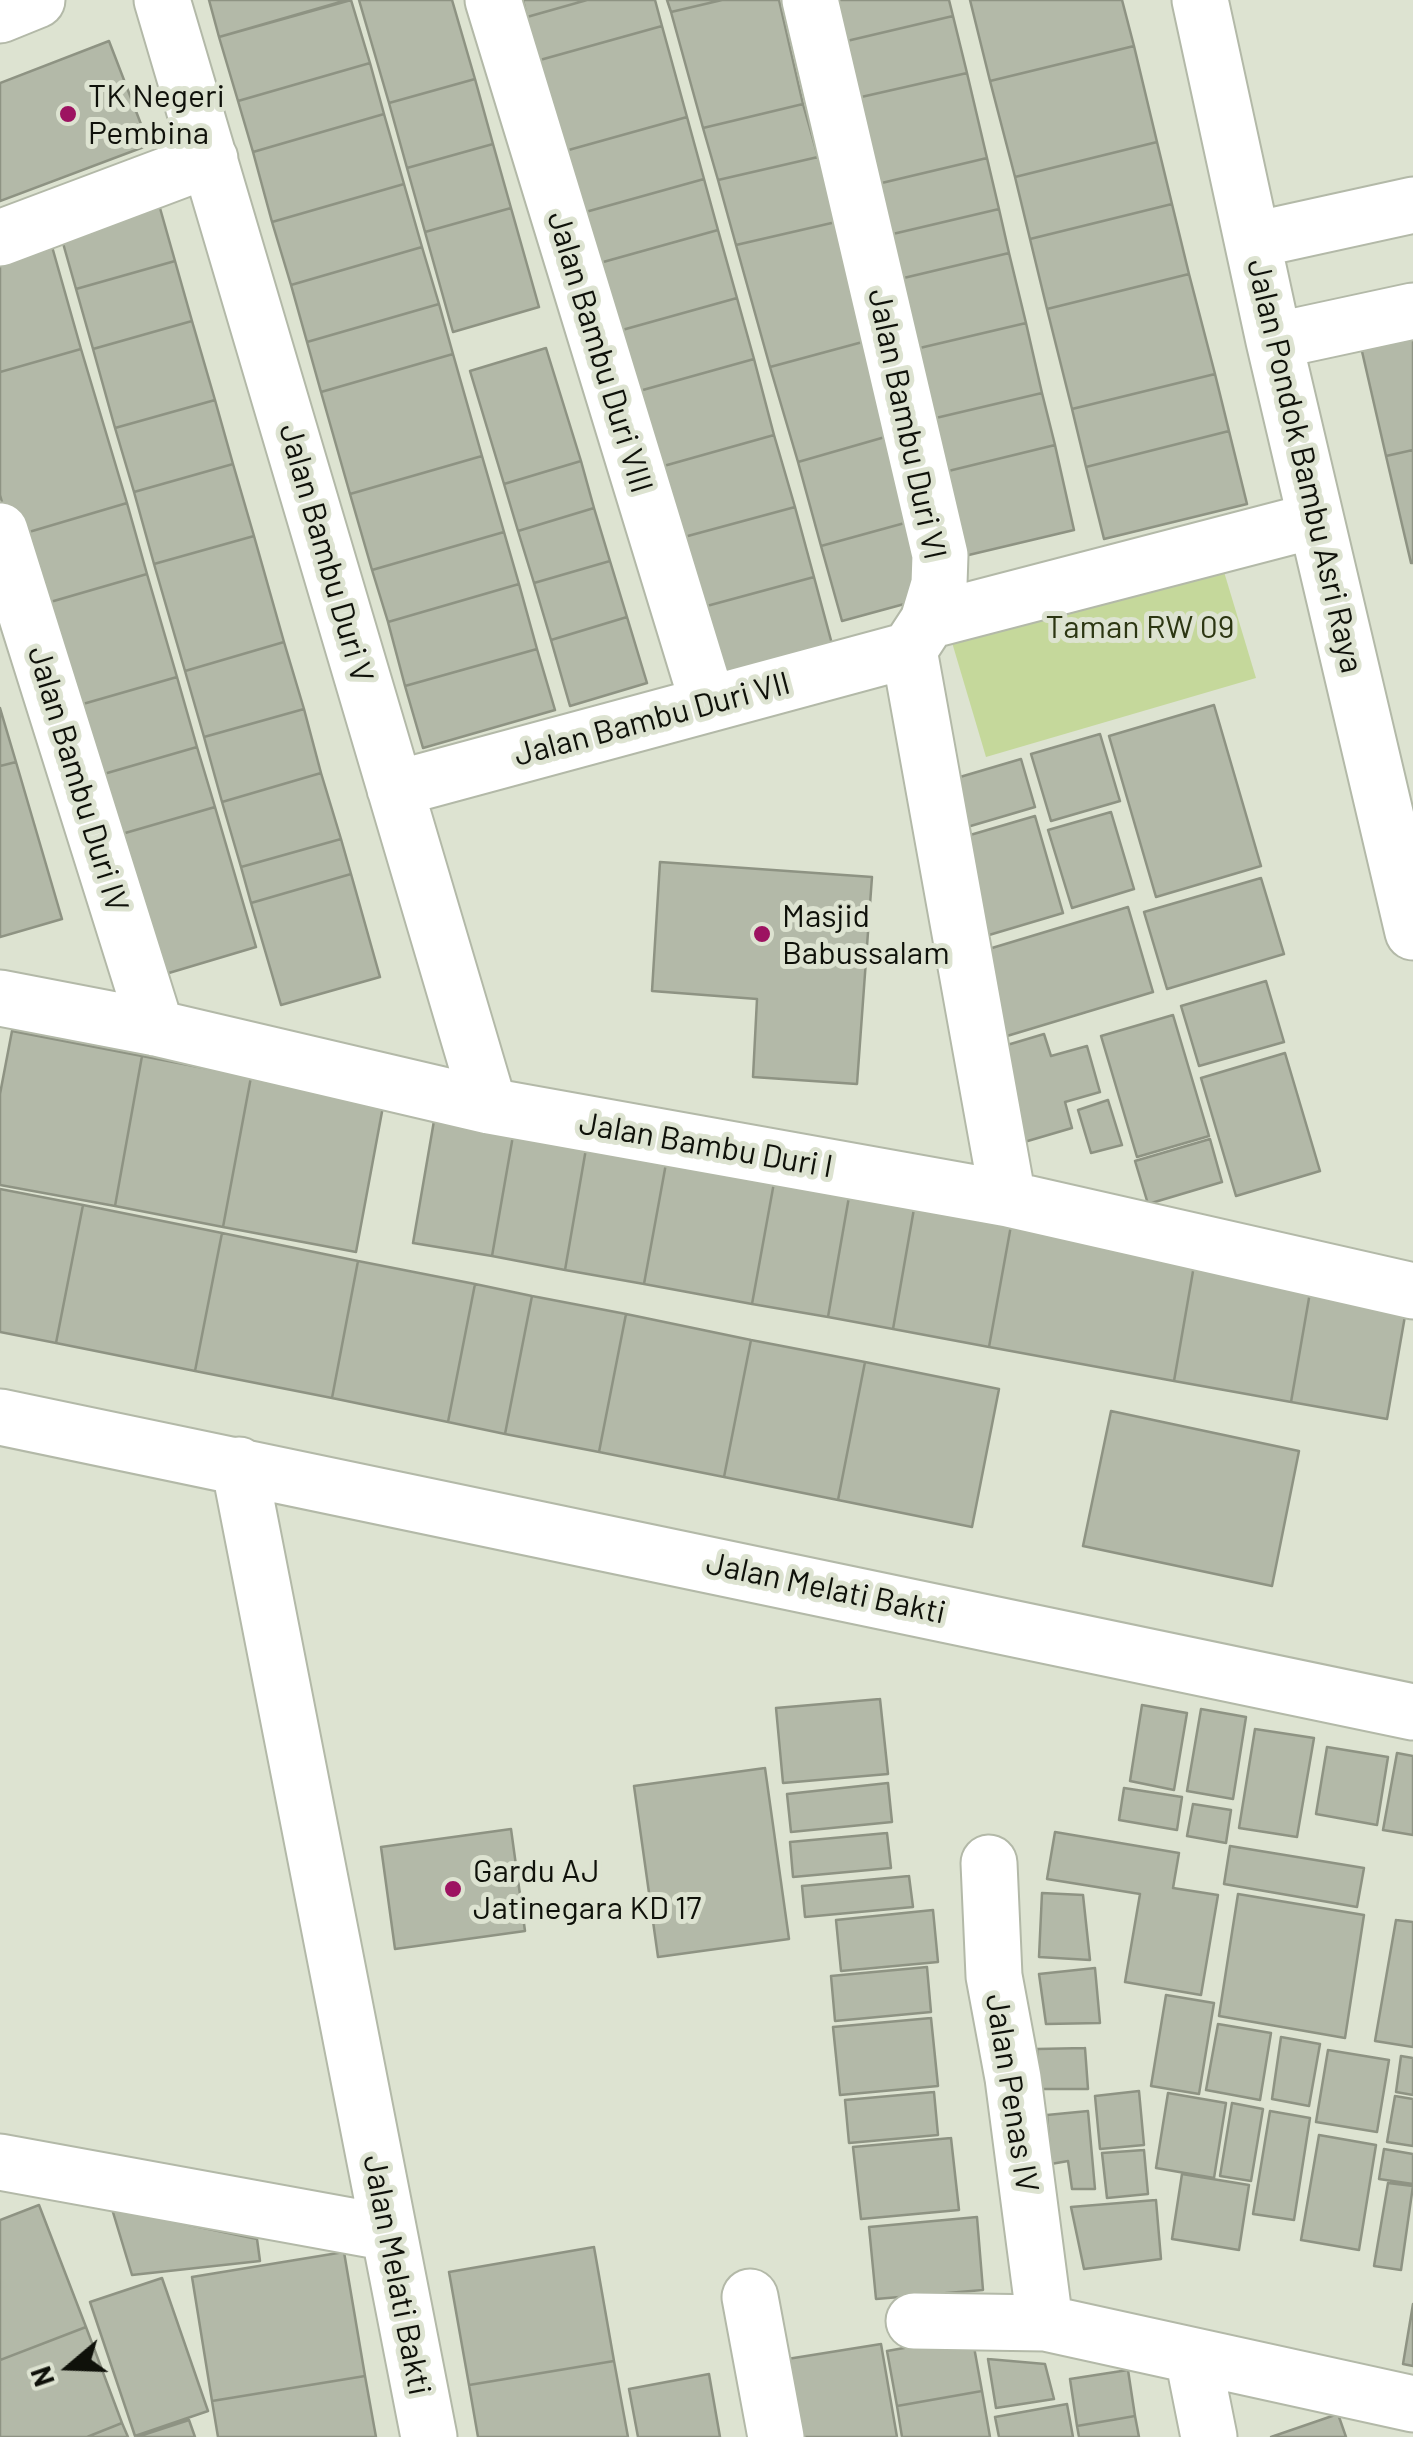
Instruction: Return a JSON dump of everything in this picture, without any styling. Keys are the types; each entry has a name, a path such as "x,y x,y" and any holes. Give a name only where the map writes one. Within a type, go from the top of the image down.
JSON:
{"street":[{"path":"0,16 37,0"},
{"name":"Jalan Bambu Duri V","path":"162,0 488,1106"},
{"name":"Jalan Bambu Duri VIII","path":"493,0 708,704"},
{"name":"Jalan Bambu Duri VI","path":"810,0 940,556 939,584 919,635 1008,1199"},
{"name":"Jalan Pondok Bambu Asri Raya","path":"1200,0 1274,340 1413,932"},
{"path":"0,238 210,158"},
{"path":"1254,240 1413,205"},
{"path":"1274,340 1413,311"},
{"name":"Jalan Bambu Duri VII","path":"395,789 708,704 919,635 1316,520"},
{"name":"Jalan Bambu Duri IV","path":"0,531 156,1028"},
{"name":"Jalan Bambu Duri I","path":"0,998 156,1028 488,1106 1008,1199 1413,1291"},
{"name":"Jalan Melati Bakti","path":"0,1417 1413,1712"},
{"name":"Jalan Melati Bakti","path":"239,1465 429,2437"},
{"name":"Jalan Penas IV","path":"988,1863 994,1976 1013,2078 1044,2322"},
{"path":"0,2162 389,2233"},
{"path":"750,2297 776,2437"},
{"path":"914,2321 1044,2322 1413,2404"},
{"path":"1193,2357 1209,2437"}],"green space":[{"name":"Taman RW 09","path":"1209,522 1256,678 986,757 940,602"}],"building":[{"path":"209,0 347,0 219,37"},
{"path":"351,0 370,63 238,101 219,37"},
{"path":"359,0 452,0 475,79 389,103"},
{"path":"523,0 587,0 527,17"},
{"path":"587,0 655,0 662,26 540,60 527,17"},
{"path":"667,0 722,0 671,12"},
{"path":"722,0 779,0 803,104 703,128 671,12"},
{"path":"824,0 949,0 953,16 834,44"},
{"path":"970,0 1122,0 1134,46 990,81"},
{"path":"953,16 967,73 848,100 834,44"},
{"path":"662,26 687,117 565,151 540,60"},
{"name":"TK Negeri Pembina","path":"109,41 149,145 0,201 0,83"},
{"path":"1134,46 1157,142 1015,177 990,81"},
{"path":"370,63 384,114 253,152 238,101"},
{"path":"967,73 987,158 869,186 848,100"},
{"path":"475,79 493,144 407,168 389,103"},
{"path":"803,104 818,157 718,180 703,128"},
{"path":"384,114 404,184 272,222 253,152"},
{"path":"687,117 704,179 582,213 565,151"},
{"path":"1157,142 1172,204 1030,239 1015,177"},
{"path":"493,144 511,208 425,232 407,168"},
{"path":"818,157 836,222 736,245 718,180"},
{"path":"987,158 999,209 880,237 869,186"},
{"path":"704,179 718,230 596,264 582,213"},
{"path":"404,184 422,247 291,285 272,222"},
{"path":"156,194 175,261 76,289 57,222"},
{"path":"1172,204 1189,274 1047,309 1030,239"},
{"path":"511,208 539,307 453,332 425,232"},
{"path":"999,209 1009,253 891,281 880,237"},
{"path":"836,222 870,340 770,367 736,245"},
{"path":"718,230 737,298 615,332 596,264"},
{"path":"51,243 81,349 0,372 0,258"},
{"path":"422,247 439,304 307,342 291,285"},
{"path":"1009,253 1026,323 907,351 891,281"},
{"path":"175,261 192,321 93,349 76,289"},
{"path":"1189,274 1215,374 1072,409 1047,309"},
{"path":"737,298 754,359 632,393 615,332"},
{"path":"439,304 453,354 321,392 307,342"},
{"path":"192,321 215,400 115,428 93,349"},
{"path":"1026,323 1042,393 923,421 907,351"},
{"path":"1413,335 1413,450 1386,456 1361,347"},
{"path":"870,340 892,435 798,462 770,367"},
{"path":"546,348 581,461 504,484 470,371"},
{"path":"81,349 127,503 12,537 0,495 0,372"},
{"path":"453,354 482,456 350,494 321,392"},
{"path":"754,359 774,435 653,469 632,393"},
{"path":"1215,374 1229,431 1086,467 1072,409"},
{"path":"1042,393 1055,445 936,474 923,421"},
{"path":"215,400 233,464 134,492 115,428"},
{"path":"1229,431 1247,504 1104,539 1086,467"},
{"path":"774,435 795,507 673,540 653,469"},
{"path":"892,435 912,521 821,546 798,462"},
{"path":"1055,445 1074,530 956,558 936,474"},
{"path":"1413,450 1413,563 1411,563 1386,456"},
{"path":"482,456 504,532 372,570 350,494"},
{"path":"581,461 594,508 518,531 504,484"},
{"path":"233,464 254,536 154,564 134,492"},
{"path":"127,503 147,574 33,607 12,537"},
{"path":"795,507 814,577 692,610 673,540"},
{"path":"594,508 610,561 534,583 518,531"},
{"path":"912,521 930,597 842,621 821,546"},
{"path":"504,532 519,584 388,622 372,570"},
{"path":"254,536 284,642 185,671 154,564"},
{"path":"610,561 627,617 551,640 534,583"},
{"path":"147,574 177,677 62,710 33,607"},
{"path":"814,577 832,644 711,678 692,610"},
{"path":"519,584 537,649 405,686 388,622"},
{"path":"627,617 647,683 570,706 551,640"},
{"path":"284,642 304,709 204,737 185,671"},
{"path":"537,649 555,710 423,748 405,686"},
{"path":"177,677 197,747 83,780 62,710"},
{"path":"1214,705 1261,866 1156,897 1109,736"},
{"path":"0,708 16,762 0,766"},
{"path":"304,709 321,773 222,802 204,737"},
{"path":"1100,734 1120,801 1051,821 1031,754"},
{"path":"197,747 215,807 101,840 83,780"},
{"path":"1021,759 1035,807 957,830 943,782"},
{"path":"16,762 62,919 0,937 0,766"},
{"path":"321,773 341,839 241,867 222,802"},
{"path":"215,807 256,947 142,981 101,840"},
{"path":"1111,812 1134,889 1072,908 1048,830"},
{"path":"1035,816 1063,913 989,935 960,838"},
{"path":"341,839 351,874 251,903 241,867"},
{"name":"Masjid Babussalam","path":"660,862 872,877 857,1084 753,1077 757,999 652,991"},
{"path":"351,874 380,977 281,1005 251,903"},
{"path":"1261,878 1284,954 1167,989 1144,912"},
{"path":"1128,907 1153,992 1007,1036 982,951"},
{"path":"1266,981 1284,1042 1199,1066 1181,1006"},
{"path":"1173,1015 1209,1136 1137,1157 1101,1036"},
{"path":"12,1031 142,1056 115,1206 0,1185 0,1094"},
{"path":"1044,1034 1051,1056 1087,1046 1100,1092 1065,1102 1072,1128 1014,1145 987,1051"},
{"path":"1285,1053 1320,1171 1236,1196 1201,1078"},
{"path":"142,1056 251,1077 223,1227 115,1206"},
{"path":"251,1077 384,1101 356,1252 223,1227"},
{"path":"1108,1100 1122,1145 1091,1153 1078,1110"},
{"path":"435,1115 514,1130 492,1256 413,1243"},
{"path":"514,1130 587,1143 565,1270 492,1256"},
{"path":"1210,1139 1222,1182 1148,1204 1135,1161"},
{"path":"587,1143 667,1158 644,1284 565,1270"},
{"path":"667,1158 775,1177 752,1304 644,1284"},
{"path":"775,1177 850,1191 828,1317 752,1304"},
{"path":"0,1189 83,1205 56,1343 0,1332"},
{"path":"850,1191 915,1203 893,1329 828,1317"},
{"path":"915,1203 1012,1220 989,1347 893,1329"},
{"path":"83,1205 222,1233 195,1371 56,1343"},
{"path":"1012,1220 1196,1254 1174,1381 989,1347"},
{"path":"222,1233 358,1261 332,1398 195,1371"},
{"path":"1196,1254 1313,1275 1291,1402 1174,1381"},
{"path":"358,1261 475,1284 448,1422 332,1398"},
{"path":"1313,1275 1409,1293 1387,1419 1291,1402"},
{"path":"475,1284 532,1296 505,1434 448,1422"},
{"path":"532,1296 626,1314 599,1452 505,1434"},
{"path":"626,1314 751,1340 724,1477 599,1452"},
{"path":"751,1340 865,1362 838,1500 724,1477"},
{"path":"865,1362 999,1389 972,1527 838,1500"},
{"path":"1111,1411 1299,1451 1272,1586 1083,1546"},
{"path":"880,1699 888,1774 783,1783 776,1708"},
{"path":"1142,1705 1187,1713 1174,1790 1130,1781"},
{"path":"1201,1709 1246,1717 1233,1799 1187,1791"},
{"path":"1255,1729 1314,1738 1297,1837 1239,1828"},
{"path":"1327,1747 1388,1757 1377,1825 1316,1814"},
{"path":"1397,1753 1413,1756 1413,1835 1383,1830"},
{"path":"765,1768 789,1939 658,1957 634,1786"},
{"path":"888,1783 892,1822 791,1832 787,1794"},
{"path":"1124,1788 1182,1797 1177,1830 1119,1820"},
{"path":"1193,1804 1231,1810 1226,1843 1187,1836"},
{"name":"Gardu AJ Jatinegara KD 17","path":"511,1829 525,1931 395,1949 381,1847"},
{"path":"1055,1832 1179,1853 1173,1888 1218,1895 1201,1995 1125,1982 1140,1894 1047,1879"},
{"path":"887,1833 891,1868 793,1877 790,1842"},
{"path":"1230,1846 1364,1868 1357,1907 1224,1884"},
{"path":"909,1876 913,1907 805,1917 802,1886"},
{"path":"1042,1893 1083,1895 1090,1960 1039,1957"},
{"path":"1238,1894 1364,1915 1345,2038 1219,2016"},
{"path":"933,1910 938,1962 841,1971 836,1920"},
{"path":"1396,1920 1413,1922 1413,2047 1375,2041"},
{"path":"927,1967 931,2012 835,2021 831,1976"},
{"path":"1095,1968 1100,2023 1046,2024 1039,1974"},
{"path":"1166,1995 1214,2003 1199,2094 1151,2086"},
{"path":"931,2018 938,2086 840,2095 833,2027"},
{"path":"1218,2024 1271,2033 1260,2100 1206,2090"},
{"path":"1281,2037 1320,2044 1309,2106 1272,2099"},
{"path":"1085,2048 1088,2089 1040,2089 1037,2049"},
{"path":"1328,2050 1389,2060 1377,2132 1316,2122"},
{"path":"1401,2056 1413,2058 1413,2095 1396,2092"},
{"path":"1139,2091 1144,2145 1100,2149 1095,2096"},
{"path":"934,2092 938,2135 849,2143 845,2100"},
{"path":"1168,2093 1226,2103 1214,2178 1156,2168"},
{"path":"1395,2096 1413,2099 1413,2146 1387,2142"},
{"path":"1232,2103 1263,2109 1251,2181 1220,2176"},
{"path":"1088,2111 1095,2189 1072,2189 1068,2161 1051,2164 1047,2115"},
{"path":"1270,2111 1310,2118 1294,2220 1253,2214"},
{"path":"1319,2135 1376,2145 1359,2250 1301,2240"},
{"path":"951,2138 959,2210 861,2219 853,2147"},
{"path":"1384,2149 1413,2154 1413,2184 1379,2179"},
{"path":"1144,2150 1148,2194 1107,2198 1102,2153"},
{"path":"1182,2174 1249,2185 1239,2250 1172,2239"},
{"path":"1388,2183 1413,2186 1401,2270 1374,2266"},
{"path":"1156,2200 1161,2259 1084,2269 1071,2207"},
{"path":"39,2205 86,2327 0,2360 0,2220"},
{"path":"112,2209 257,2239 260,2261 132,2275"},
{"path":"977,2217 983,2290 876,2299 869,2227"},
{"path":"594,2247 614,2361 469,2385 449,2272"},
{"path":"344,2252 365,2376 212,2401 192,2277"},
{"path":"162,2278 208,2411 135,2436 90,2302"},
{"path":"1413,2304 1413,2366 1403,2364"},
{"path":"86,2327 122,2423 87,2437 0,2437 0,2360"},
{"path":"972,2336 982,2391 897,2406 887,2351"},
{"path":"881,2344 897,2437 787,2437 775,2361"},
{"path":"988,2359 1045,2364 1054,2399 996,2408"},
{"path":"614,2361 628,2437 478,2437 469,2385"},
{"path":"1128,2370 1135,2416 1077,2426 1070,2379"},
{"path":"709,2374 720,2437 638,2437 629,2389"},
{"path":"365,2376 376,2437 218,2437 212,2401"},
{"path":"982,2391 990,2437 902,2437 897,2406"},
{"path":"1067,2404 1073,2437 999,2437 995,2417"},
{"path":"1338,2414 1346,2437 1271,2437"},
{"path":"1135,2416 1139,2437 1079,2437 1077,2426"},
{"path":"189,2420 195,2437 137,2437"},
{"path":"122,2423 128,2437 87,2437"}],"place":[{"name":"TK Negeri Pembina","path":"68,114"},
{"name":"Masjid Babussalam","path":"762,934"},
{"name":"Gardu AJ Jatinegara KD 17","path":"453,1889"}]}
